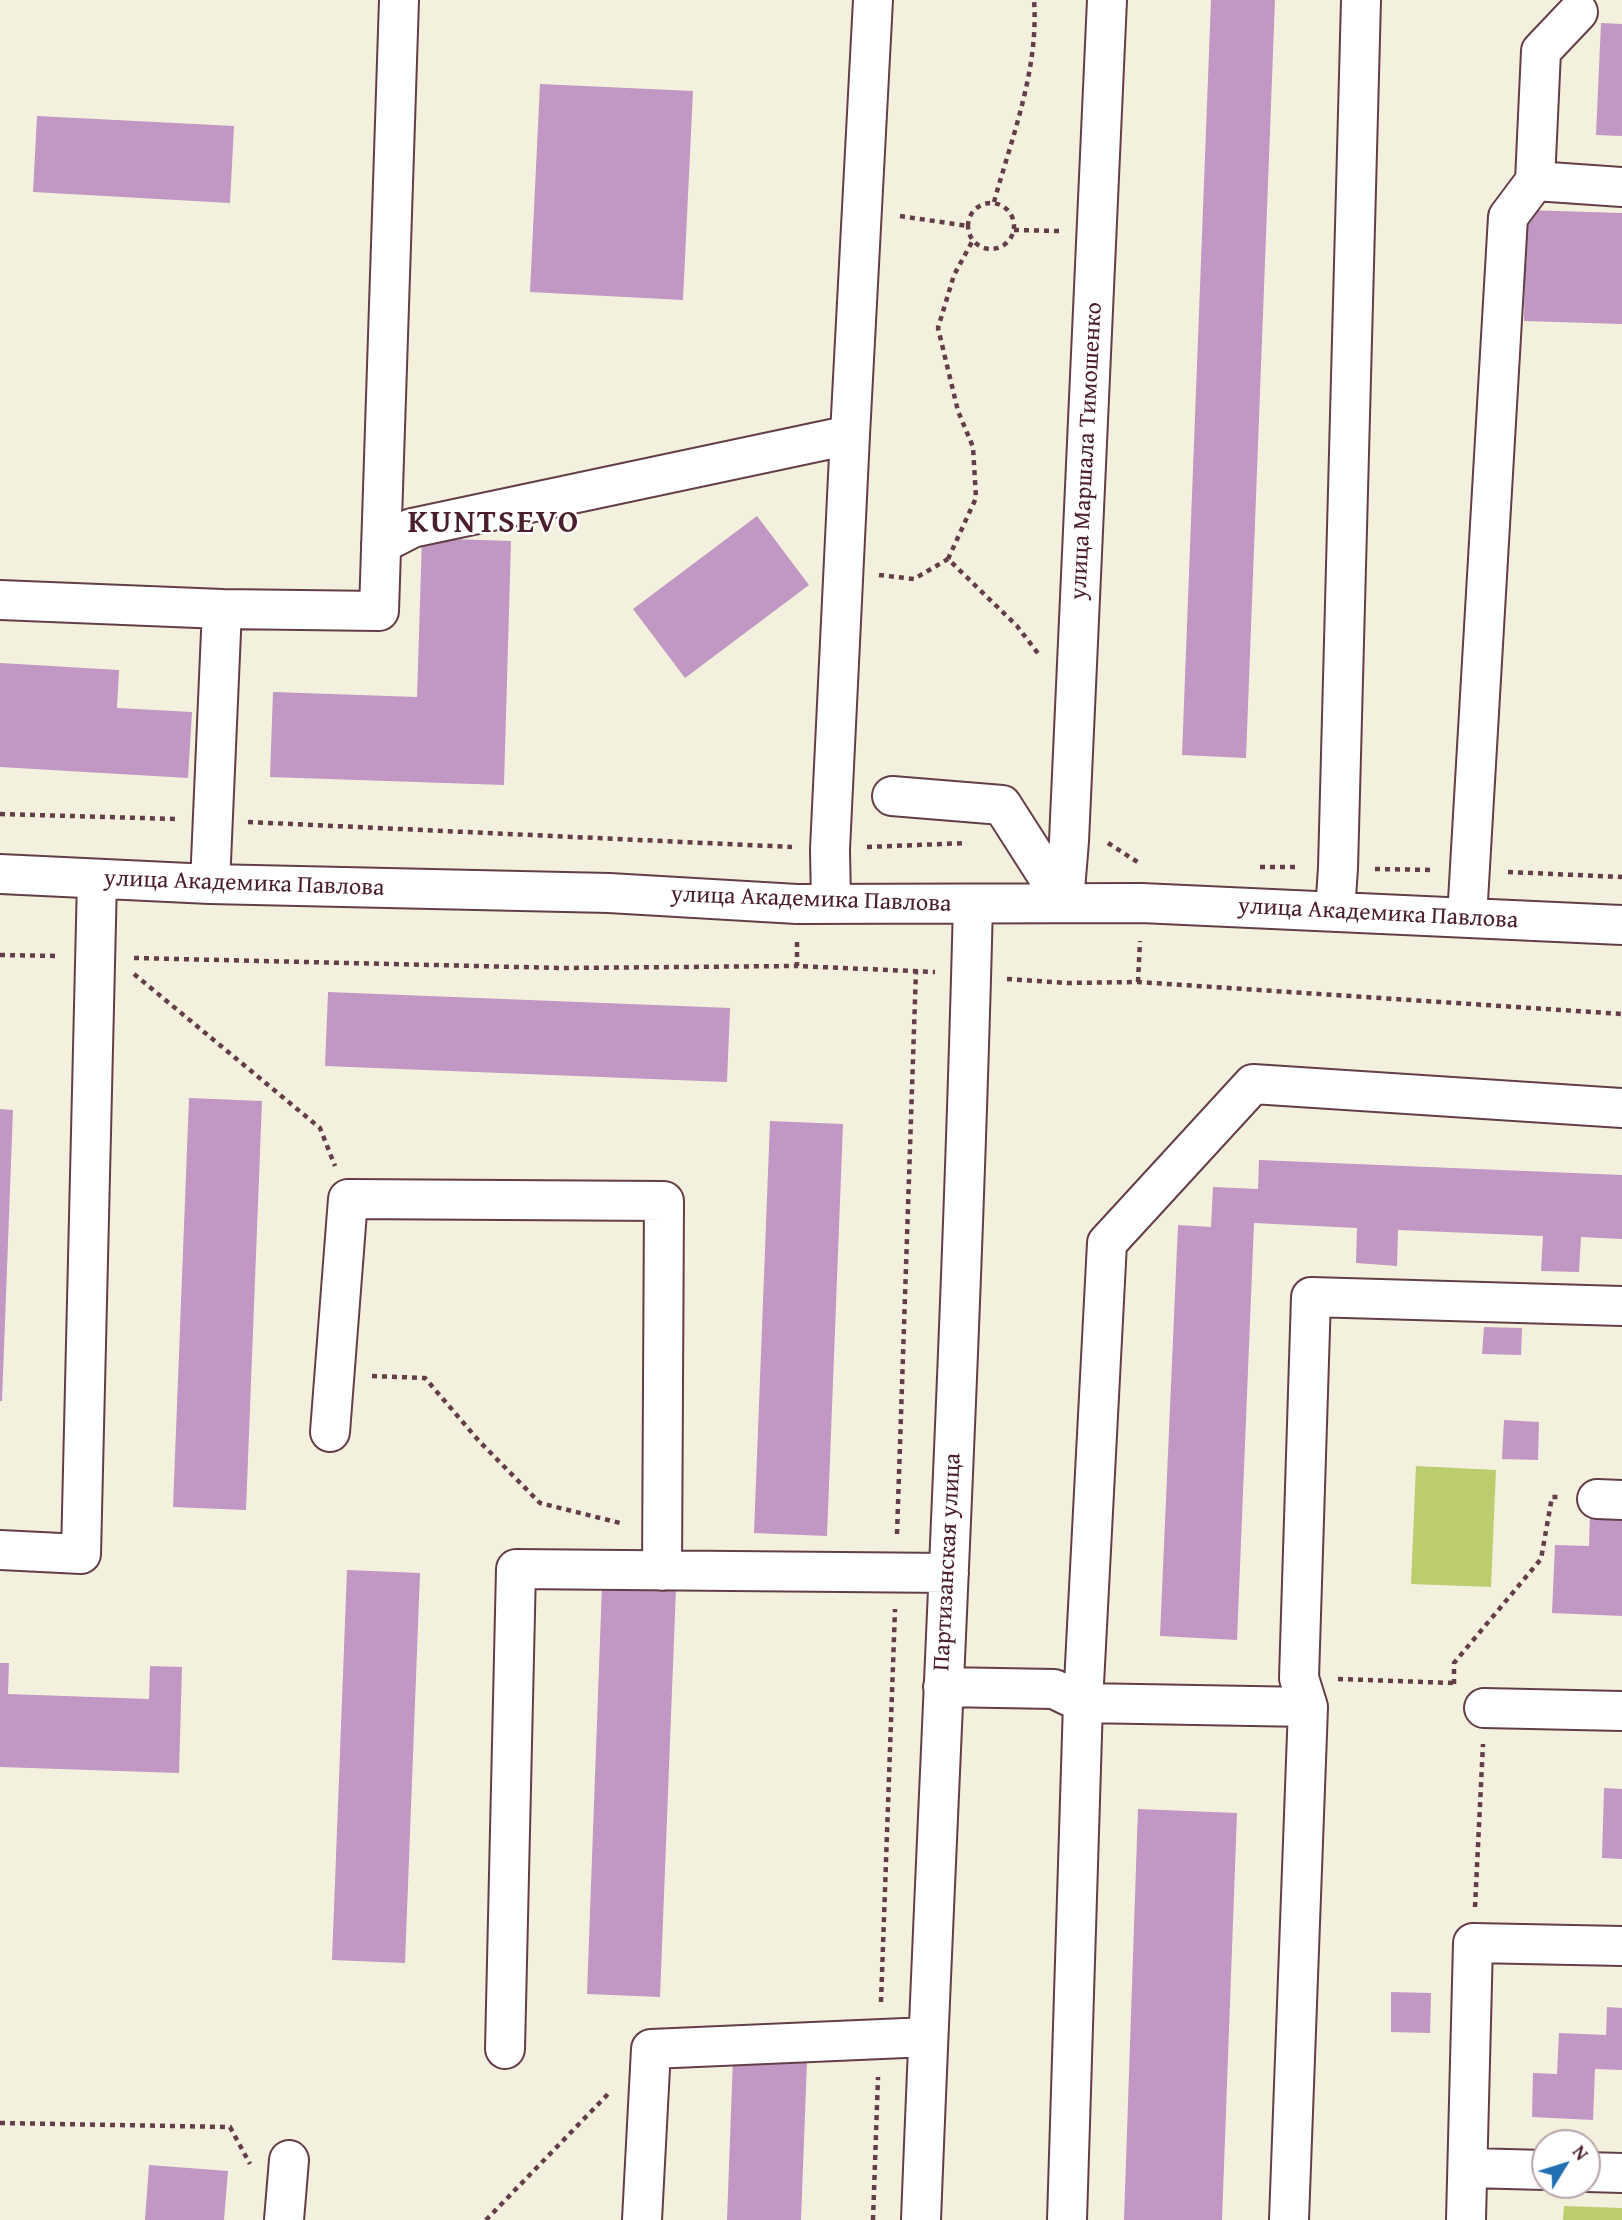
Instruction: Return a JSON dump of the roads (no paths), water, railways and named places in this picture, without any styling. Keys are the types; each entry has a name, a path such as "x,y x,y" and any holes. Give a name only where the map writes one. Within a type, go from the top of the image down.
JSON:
{"street":[{"path":"0,600 222,609 379,611 399,0"},
{"path":"814,904 831,835 873,0"},
{"name":"улица Маршала Тимошенко","path":"1065,902 1107,0"},
{"path":"1335,912 1361,0"},
{"path":"1467,918 1508,217 1535,181 1541,51 1578,12"},
{"path":"1535,181 1622,187"},
{"path":"381,544 412,528 850,435"},
{"path":"210,884 222,609"},
{"path":"892,796 1002,805 1065,902"},
{"name":"улица Академика Павлова","path":"0,874 210,884 608,893 814,904 1141,903 1622,925"},
{"path":"0,1550 81,1554 97,880"},
{"name":"Партизанская улица","path":"921,2220 949,1573 973,904"},
{"path":"1068,2220 1083,1703 1107,1243 1253,1084 1622,1108"},
{"path":"330,1432 348,1199 664,1200 662,1571"},
{"path":"1289,2220 1311,1297 1622,1306"},
{"path":"505,2049 516,1569 949,1573"},
{"path":"943,1687 1054,1689 1083,1703 1303,1692"},
{"path":"1484,1708 1622,1711"},
{"path":"1466,2220 1473,1942 1622,1946"},
{"path":"642,2220 651,2049 928,2037"},
{"path":"284,2220 289,2160"},
{"path":"1469,2168 1531,2170"},
{"path":"1601,2172 1622,2173"}],"district":[{"name":"KUNTSEVO","path":"494,524"}]}
